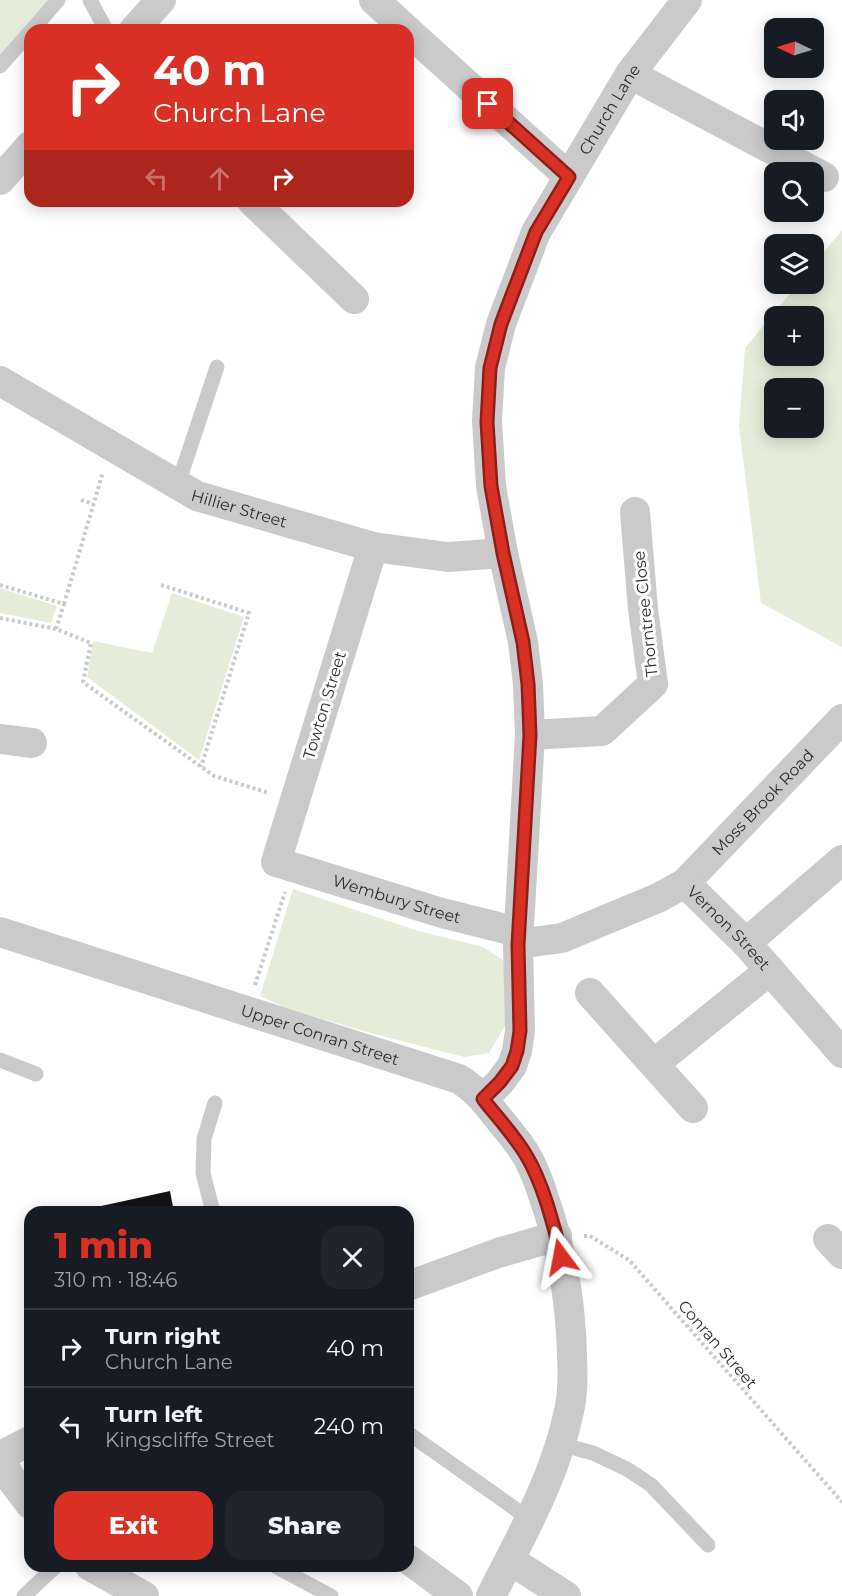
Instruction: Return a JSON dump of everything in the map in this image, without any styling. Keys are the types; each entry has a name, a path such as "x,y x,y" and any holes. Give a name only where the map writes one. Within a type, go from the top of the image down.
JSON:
{"street":[{"path":"139,24 161,0"},
{"path":"374,0 401,24"},
{"name":"Church Lane","path":"483,1099 512,1066 520,1031 518,938 530,735 528,684 523,642 491,486 487,422 490,368 501,324 536,232 630,74 687,0"},
{"path":"414,35 569,177"},
{"path":"630,74 796,162"},
{"path":"0,180 24,153"},
{"path":"258,207 354,299"},
{"name":"Hillier Street","path":"0,381 197,496 373,547 448,557 503,553"},
{"name":"Thorntree Close","path":"530,735 602,731 653,684 643,609 635,512"},
{"name":"Towton Street","path":"284,865 295,800 373,547"},
{"name":"Moss Brook Road","path":"685,883 842,719"},
{"path":"0,739 32,743"},
{"path":"746,943 842,860"},
{"name":"Wembury Street","path":"284,865 518,938"},
{"name":"Vernon Street","path":"518,938 561,938 660,897 685,883 746,943 842,1053"},
{"name":"Upper Conran Street","path":"0,933 468,1084 483,1099 527,1156 538,1179 557,1236 572,1321 573,1376 570,1409 549,1479 531,1520 491,1596"},
{"path":"654,1064 770,970"},
{"path":"590,993 693,1108"},
{"path":"414,1284 498,1253 557,1236"},
{"path":"24,1444 0,1458 24,1496"},
{"path":"510,1560 566,1596"},
{"path":"414,1563 458,1596"},
{"path":"101,1572 141,1595"}],"lane":[{"path":"37,24 58,0"},
{"path":"90,0 103,24"},
{"path":"0,66 24,39"},
{"path":"178,484 217,368"},
{"path":"0,1060 36,1074"},
{"path":"211,1206 203,1173 204,1139 215,1103"},
{"path":"414,1437 531,1520"},
{"path":"560,1444 593,1453 627,1469 651,1485 708,1545"},
{"path":"24,1596 50,1572"},
{"path":"286,1572 331,1596"}],"path":[{"path":"56,629 111,445"},
{"path":"81,500 93,504"},
{"path":"0,585 64,604"},
{"path":"161,585 249,613 201,767"},
{"path":"0,618 56,629 92,643 83,682 214,776 295,800"},
{"path":"247,1011 284,865"},
{"name":"Conran Street","path":"557,1236 590,1236 629,1260 842,1502"}],"green space":[{"path":"0,0 50,0 29,24 24,24 24,29 0,56"},
{"path":"842,230 842,647 761,603 739,426 745,348 764,325 764,366 824,366 824,306 780,306 790,294 824,294 824,252"},
{"path":"0,588 57,606 51,623 0,613"},
{"path":"172,593 244,617 199,760 87,677 93,641 152,653"},
{"path":"293,889 418,931 483,947 504,961 505,1026 489,1053 464,1057 288,1009 260,996"}],"building":[{"path":"170,1191 173,1206 101,1206"}],"route":[{"path":"488,104 569,177 536,232 501,324 490,368 487,422 491,486 523,642 528,684 530,735 518,945 520,1031 512,1066 483,1099 527,1156 538,1179 557,1236 561,1257"}]}
